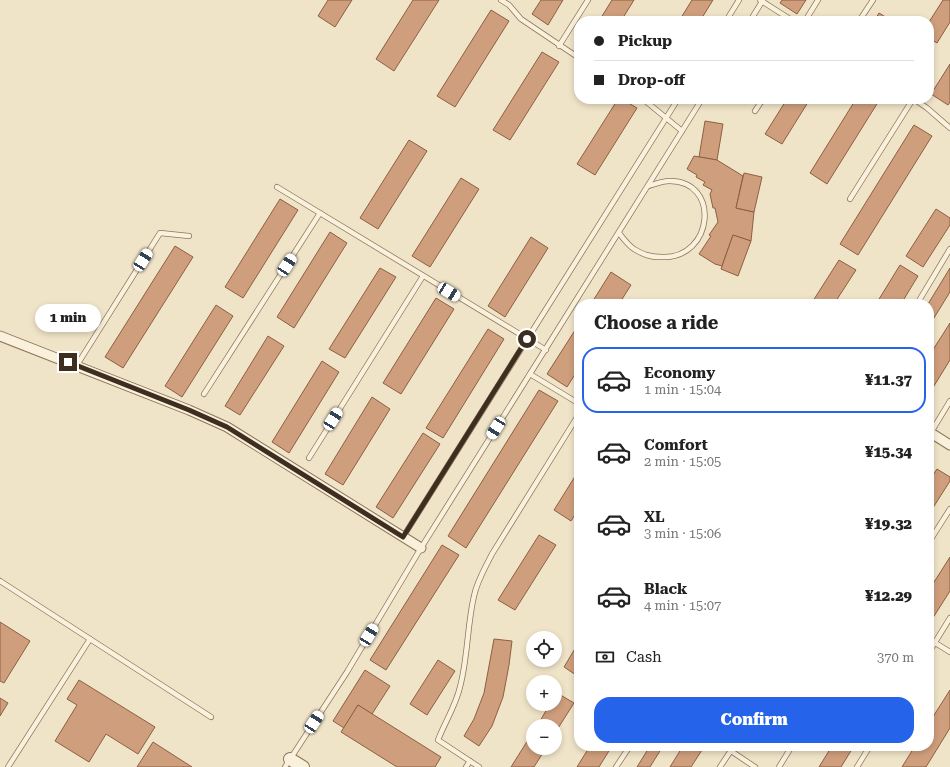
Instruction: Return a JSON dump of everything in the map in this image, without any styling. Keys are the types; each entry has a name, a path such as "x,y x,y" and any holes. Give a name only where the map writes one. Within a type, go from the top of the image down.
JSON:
{"street":[{"path":"0,336 77,365 227,427 421,548"},
{"path":"934,436 950,445"},
{"path":"287,763 303,767"}],"lane":[{"path":"501,0 509,5 521,20 574,55"},
{"path":"578,16 588,0"},
{"path":"729,16 739,0"},
{"path":"753,16 762,0 786,16"},
{"path":"808,16 818,0"},
{"path":"862,16 873,0"},
{"path":"560,46 574,23"},
{"path":"650,104 682,131"},
{"path":"403,537 675,104"},
{"path":"578,299 699,104"},
{"path":"755,111 760,104"},
{"path":"850,199 910,104"},
{"path":"921,104 950,128"},
{"path":"619,234 632,248 649,257 670,258 688,251 701,233 705,222 705,210 700,196 691,188 682,183 669,181 648,186"},
{"path":"277,187 546,350"},
{"path":"204,394 320,213"},
{"path":"77,365 160,233 189,236"},
{"path":"919,299 950,249"},
{"path":"309,458 423,276"},
{"path":"287,763 347,672 421,548 574,306"},
{"path":"530,374 574,401"},
{"path":"934,427 950,401"},
{"path":"479,767 438,740 460,688 465,664 474,596 481,574 574,421"},
{"path":"934,534 950,509"},
{"path":"0,581 210,717"},
{"path":"950,618 935,642 950,652"},
{"path":"8,767 90,639"},
{"path":"616,767 627,751"},
{"path":"720,767 731,751 755,767"},
{"path":"779,767 789,751"},
{"path":"857,767 867,751"},
{"path":"466,767 470,761"}],"building":[{"path":"328,0 352,0 335,27 318,16"},
{"path":"413,0 439,0 394,71 376,59"},
{"path":"541,0 563,0 548,25 532,14"},
{"path":"612,0 634,0 624,16 602,16"},
{"path":"692,0 713,0 703,16 682,16"},
{"path":"782,0 806,0 797,14 780,3"},
{"path":"943,0 950,0 950,22 937,43 934,41 933,16"},
{"path":"491,10 509,21 455,107 437,96"},
{"path":"879,13 884,16 877,16"},
{"path":"542,52 559,62 510,140 493,130"},
{"path":"950,64 950,102 948,105 934,96 934,89"},
{"path":"615,104 630,104 637,108 595,175 577,164"},
{"path":"784,104 807,104 782,144 765,134"},
{"path":"853,104 877,104 827,184 810,173"},
{"path":"705,121 723,124 717,160 699,157"},
{"path":"914,125 932,136 858,255 840,244"},
{"path":"409,140 427,151 378,229 360,218"},
{"path":"694,156 717,160 743,176 736,208 754,212 751,241 733,235 722,266 715,264 699,254 718,222 710,194 712,190 703,185 705,182 696,177 697,175 687,169"},
{"path":"744,173 762,177 754,212 736,208"},
{"path":"461,178 479,189 430,267 412,256"},
{"path":"280,199 298,210 243,298 225,287"},
{"path":"936,209 950,218 950,225 923,267 906,256"},
{"path":"330,232 347,243 294,328 277,317"},
{"path":"733,235 751,241 738,276 721,269"},
{"path":"531,237 548,248 505,317 488,306"},
{"path":"175,246 193,257 123,368 105,357"},
{"path":"839,260 856,270 837,299 814,299"},
{"path":"900,265 918,276 904,299 879,299"},
{"path":"380,268 396,277 345,358 329,349"},
{"path":"950,268 950,292 934,318 934,299 931,299"},
{"path":"611,272 631,285 622,299 594,299"},
{"path":"436,298 454,309 401,394 383,383"},
{"path":"216,305 233,316 182,397 165,386"},
{"path":"950,323 950,360 934,386 934,348"},
{"path":"488,329 504,339 443,438 426,428"},
{"path":"574,332 574,376 567,387 547,374"},
{"path":"268,336 284,346 240,415 225,406"},
{"path":"322,361 339,372 289,453 272,442"},
{"path":"539,390 558,401 466,548 448,536"},
{"path":"372,397 390,409 343,485 325,474"},
{"path":"423,433 440,444 393,518 376,507"},
{"path":"937,469 950,477 950,481 934,506 934,474"},
{"path":"574,478 574,516 571,521 554,510"},
{"path":"539,535 556,545 515,610 498,600"},
{"path":"442,545 459,555 386,670 370,660"},
{"path":"950,557 950,591 934,616 934,582"},
{"path":"0,622 30,641 4,683 0,681"},
{"path":"494,639 512,641 509,665 503,697 492,726 479,746 464,736 474,719 484,693"},
{"path":"574,650 574,674 564,667"},
{"path":"438,660 455,671 427,715 410,704"},
{"path":"365,670 390,686 372,714 358,705 344,728 333,721"},
{"path":"79,680 155,727 138,754 106,734 89,762 55,741 77,705 67,699"},
{"path":"950,690 950,728 926,767 902,767 912,751 934,751 934,715"},
{"path":"562,696 574,703 562,722 562,719 541,719 546,711 562,711"},
{"path":"0,698 8,703 0,716"},
{"path":"358,705 441,757 435,767 397,767 341,732"},
{"path":"153,742 192,767 137,767"},
{"path":"526,743 526,755 542,755 534,767 511,767"},
{"path":"587,751 609,751 599,767 577,767"},
{"path":"647,751 660,751 650,767 637,767"},
{"path":"680,751 701,751 691,767 670,767"},
{"path":"829,751 851,751 841,767 819,767"}],"route":[{"path":"68,362 189,410 227,427 403,537 527,339"}]}
